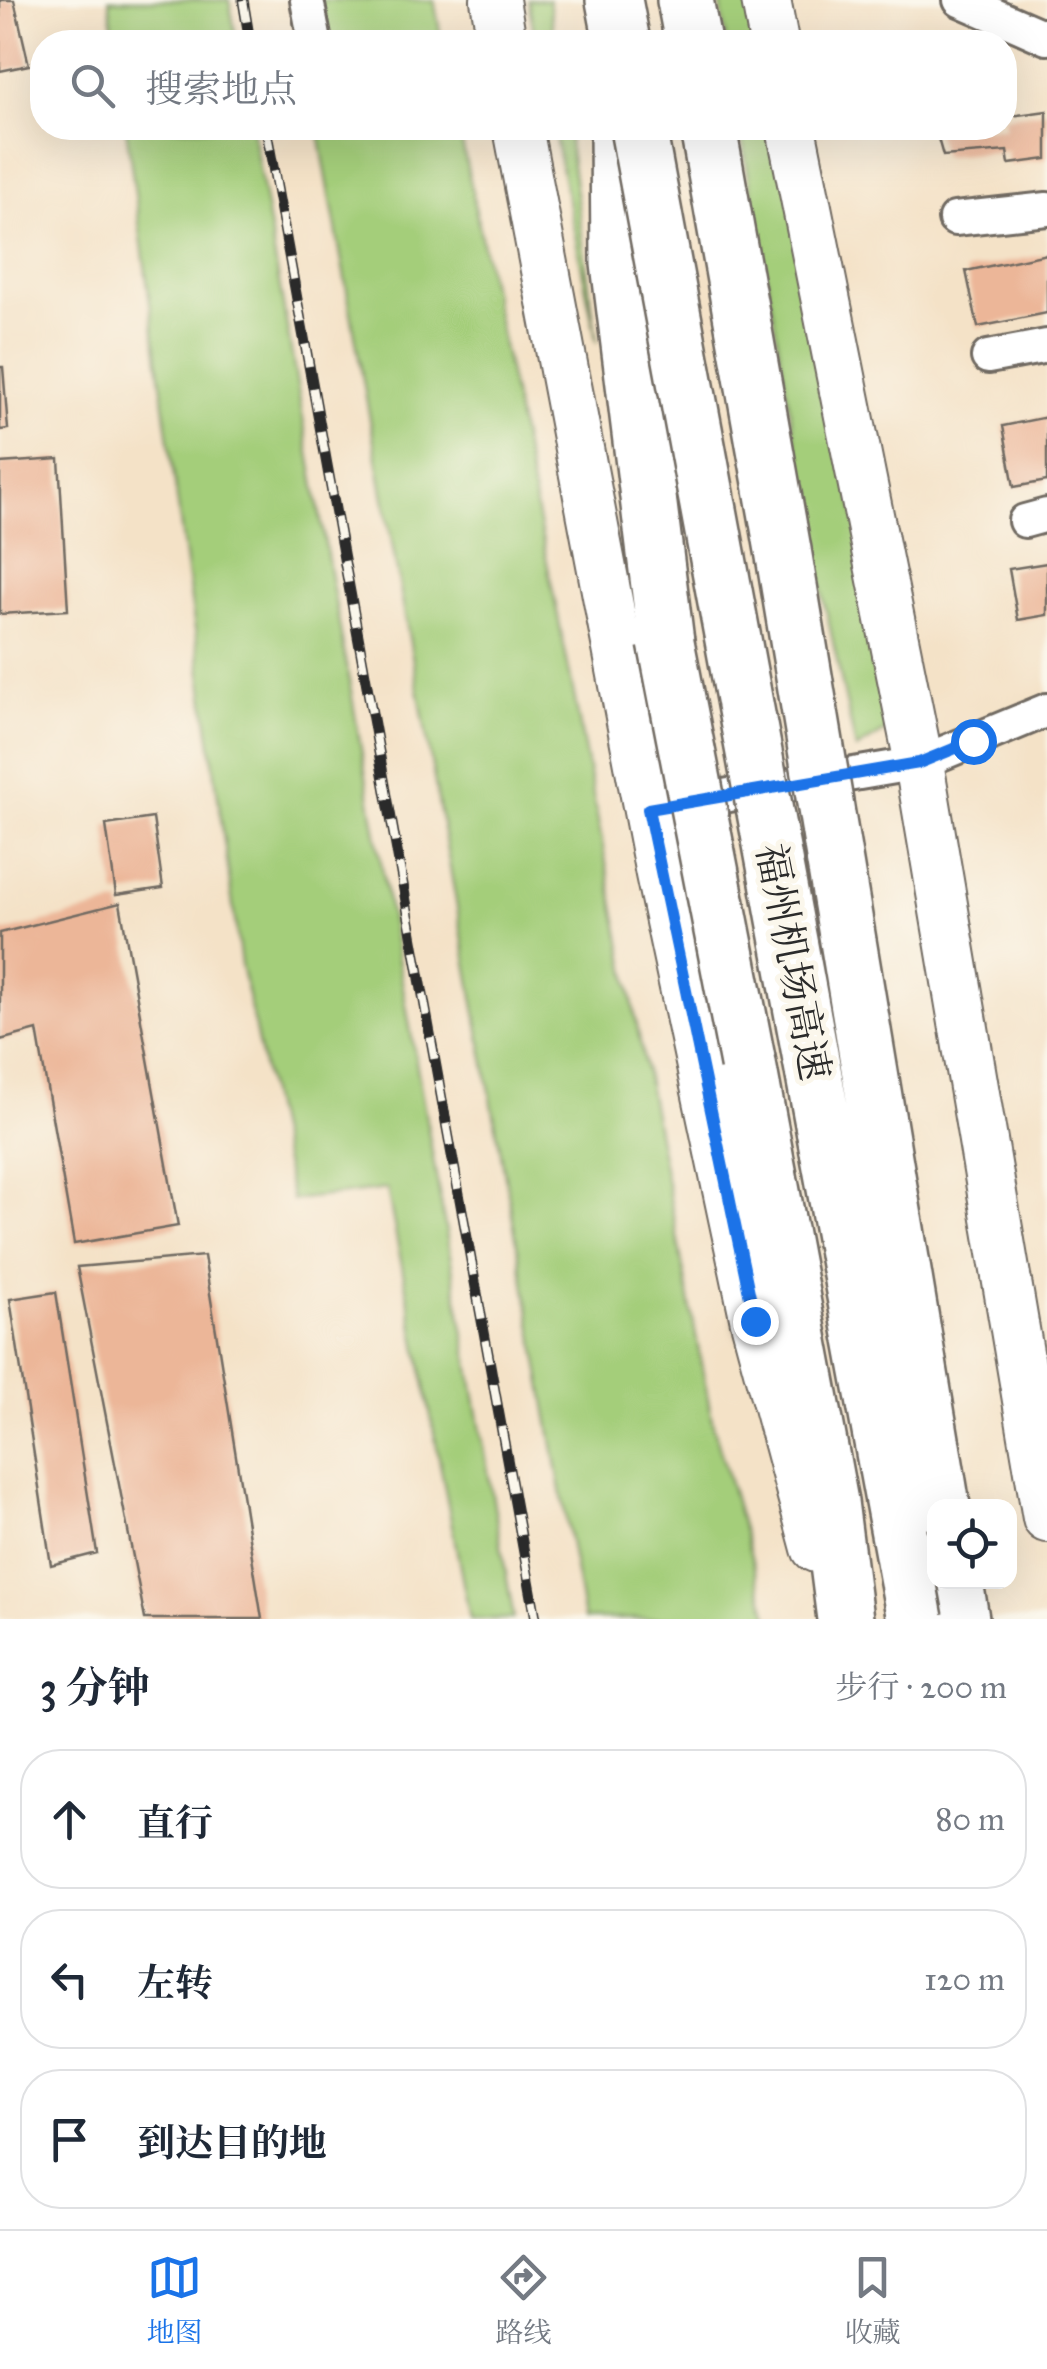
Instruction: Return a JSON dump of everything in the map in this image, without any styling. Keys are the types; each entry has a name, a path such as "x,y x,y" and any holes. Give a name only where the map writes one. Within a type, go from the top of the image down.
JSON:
{"highway":[{"path":"685,0 691,30"},
{"path":"618,140 618,263 666,642 830,1502 846,1619"},
{"name":"福州机场高速","path":"640,140 915,1619"},
{"name":"福州机场高速","path":"710,140 941,1499"},
{"path":"955,1589 961,1619"}],"main road":[{"path":"495,0 500,30"},
{"path":"766,0 772,30"},
{"path":"520,140 648,809 755,1321 834,1619"},
{"path":"793,140 919,763 1040,1440 1047,1518"}],"street":[{"path":"306,0 312,30"},
{"path":"960,0 1047,38"},
{"path":"955,220 1047,209"},
{"path":"988,357 1047,346"},
{"path":"648,809 919,763 1047,710"}],"green space":[{"path":"109,0 229,0 235,30 113,30"},
{"path":"295,0 434,0 440,30 301,30"},
{"path":"528,0 549,0 553,30 534,30"},
{"path":"720,0 753,0 759,30 724,30"},
{"path":"128,140 254,140 514,1619 470,1619 387,1189 292,1200 241,964"},
{"path":"320,140 461,140 575,700 713,1425 769,1619 584,1619"},
{"path":"555,140 569,140 597,343"},
{"path":"742,140 780,140 897,724 856,749 822,591"}],"building":[{"path":"0,0 14,0 29,65 0,71"},
{"path":"1047,111 1047,159 1009,164 1007,151 943,156 938,140 1017,140 1017,115"},
{"path":"1047,254 1047,313 978,327 966,271"},
{"path":"0,367 8,429 0,430"},
{"path":"1047,417 1047,481 1014,487 1003,426"},
{"path":"59,459 68,610 0,614 0,463"},
{"path":"1047,563 1047,615 1018,620 1009,569"},
{"path":"153,818 163,888 116,895 106,825"},
{"path":"120,903 178,1226 74,1244 37,1030 0,1040 0,933"},
{"path":"204,1256 262,1619 145,1619 77,1267"},
{"path":"56,1292 97,1553 51,1565 10,1299"}],"railway":[{"path":"243,0 248,30"},
{"path":"268,140 536,1619"}],"route":[{"path":"755,1321 648,809 919,763 973,741"}]}
